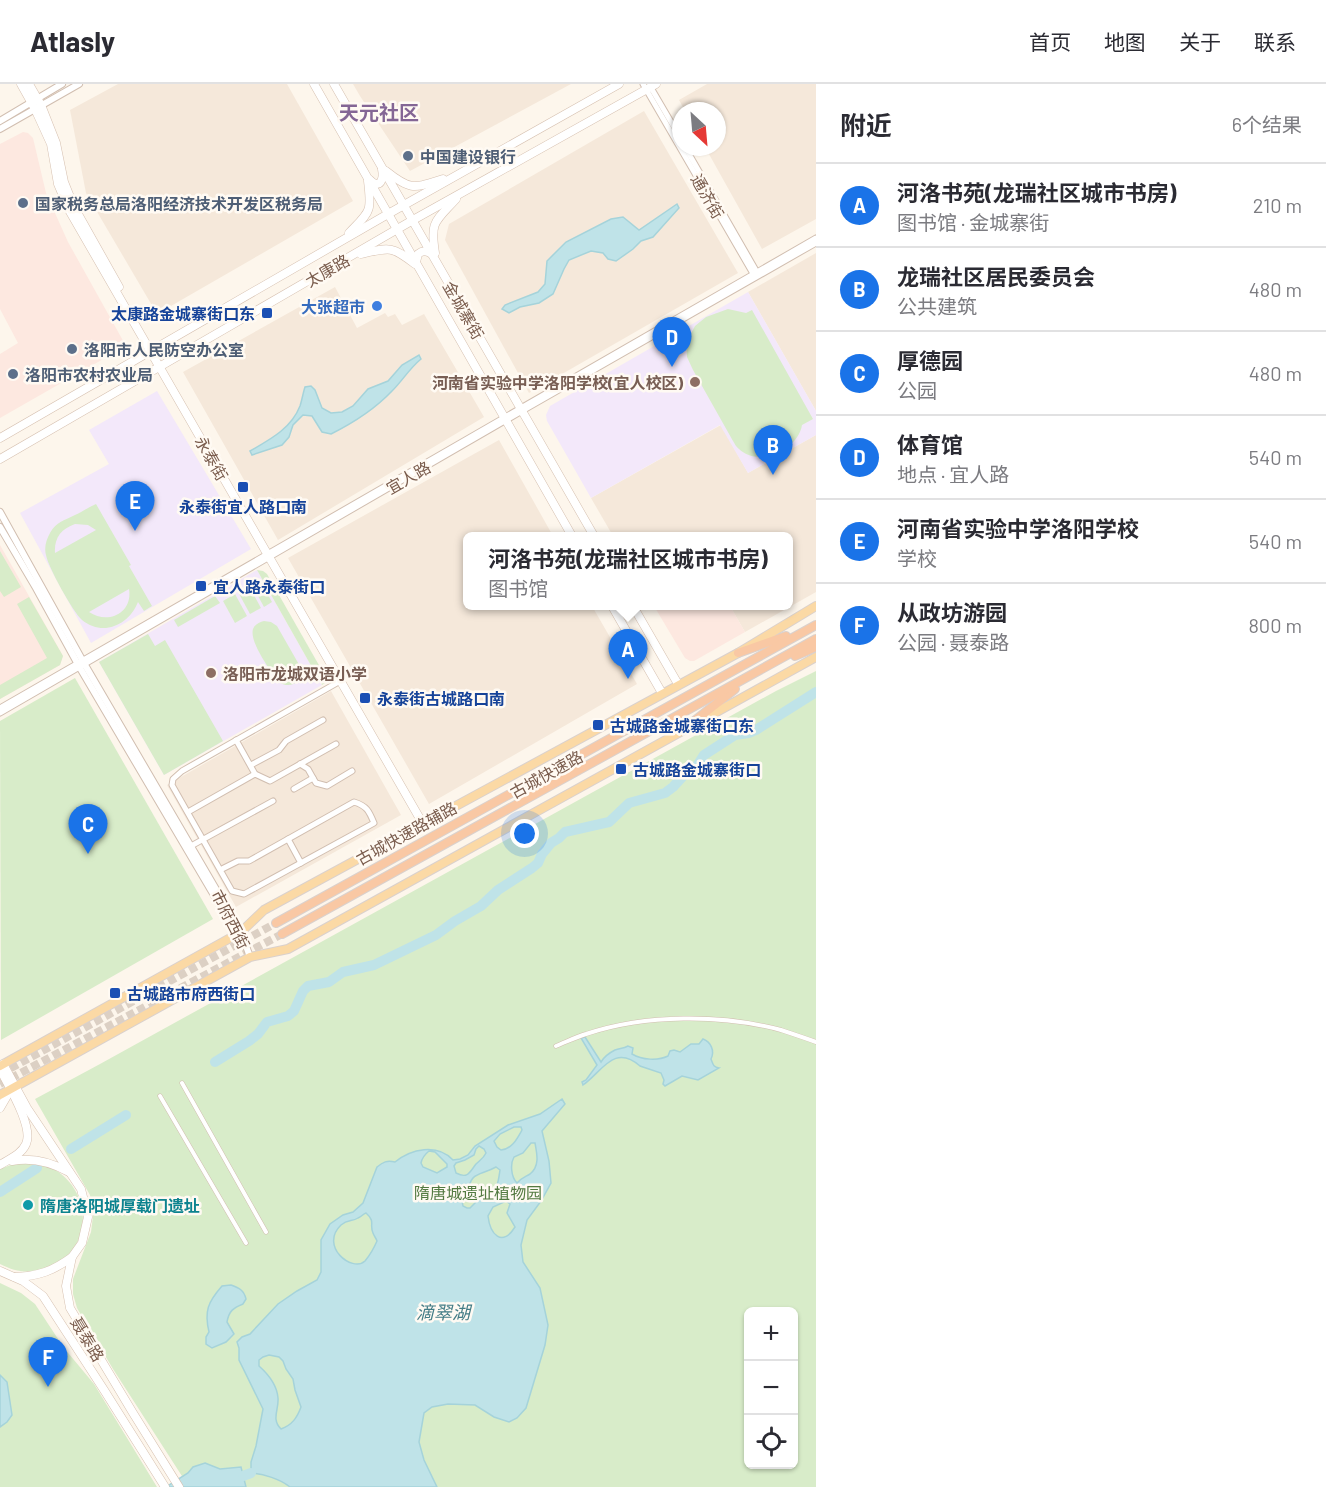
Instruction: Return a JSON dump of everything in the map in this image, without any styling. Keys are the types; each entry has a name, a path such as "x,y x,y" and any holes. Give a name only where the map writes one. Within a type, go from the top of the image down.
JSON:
{"highway":[{"path":"738,652 813,626"},
{"name":"古城快速路","path":"276,923 813,626"},
{"name":"古城快速路","path":"282,934 814,643"},
{"path":"688,726 755,674"}],"main road":[{"name":"永泰街","path":"21,84 36,104"},
{"name":"永泰街","path":"29,84 36,104 56,142 64,182 74,207 152,351 424,823"},
{"name":"金城寨街","path":"314,84 569,532"},
{"name":"金城寨街","path":"334,84 591,532"},
{"name":"太康路","path":"0,438 363,228 619,84"},
{"name":"太康路","path":"0,459 649,86"},
{"path":"367,177 373,183 382,182 384,178 382,168"},
{"path":"382,168 400,182 410,186 421,186 456,175"},
{"path":"341,241 370,210 367,177"},
{"path":"428,192 426,197 430,204 436,207"},
{"path":"434,256 432,235 434,226 464,192"},
{"path":"363,228 370,231 373,244"},
{"path":"350,256 391,249 400,252 417,265"},
{"path":"417,265 418,254 422,251 426,250 434,256"},
{"name":"古城快速路辅路","path":"1,1064 239,933 264,910 738,652 816,606"},
{"path":"614,610 662,693"},
{"path":"635,610 678,684"},
{"path":"0,1095 250,957 288,949 816,657"},
{"path":"1,1064 13,1088 28,1134 26,1144 19,1154 2,1164"},
{"path":"0,1108 13,1088"},
{"name":"聂泰路","path":"13,1088 81,1189 88,1217 82,1243 72,1257 66,1286 70,1308 179,1487"},
{"path":"2,1164 22,1159 40,1160 55,1164 70,1173"},
{"path":"14,1277 47,1272 72,1257"},
{"name":"聂泰路","path":"0,1271 24,1281 43,1296 165,1487"}],"street":[{"path":"0,129 62,84"},
{"path":"0,121 79,84"},
{"path":"649,86 672,124"},
{"name":"通济街","path":"649,86 756,275"},
{"name":"通济街","path":"691,156 756,275"},
{"name":"宜人路","path":"756,275 816,238"},
{"name":"宜人路","path":"0,713 505,418 816,243"},
{"name":"市府西街","path":"0,512 81,664 191,846 250,957"},
{"name":"市府西街","path":"0,527 239,933"},
{"name":"宜人路","path":"0,708 81,664"},
{"path":"220,870 238,861 249,861 354,802 363,805 374,823 244,894 232,891 220,870 188,812 172,785 172,779 182,771 342,680"},
{"path":"251,765 279,750 286,741 323,720"},
{"path":"236,740 255,774 270,781 336,744"},
{"path":"300,764 308,769 316,783 327,786 352,771"},
{"path":"188,812 255,774"},
{"path":"294,789 313,778"},
{"path":"191,846 273,801"},
{"path":"288,839 301,863"},
{"path":"556,1046 586,1034 627,1024 671,1019 731,1021 783,1031 816,1042"},
{"path":"182,1083 266,1232"},
{"path":"160,1096 246,1243"}],"shaded area":[{"path":"118,84 287,84 353,201 157,314 86,193 70,110"},
{"path":"353,84 571,84 410,171"},
{"path":"707,84 816,84 816,219 762,249 710,156 726,156 726,102 680,102 679,100"},
{"path":"644,111 738,273 529,393 445,240 449,224"},
{"path":"23,132 33,138 46,193 68,242 126,346 0,418 0,354 18,343 0,309 0,144"},
{"path":"816,253 816,411 748,292"},
{"path":"335,287 357,328 385,313 388,317 395,314 402,325 424,314 484,417 278,540 183,372"},
{"name":"河南省实验中学洛阳学校(宜人校区)","path":"748,292 816,411 816,435 748,473 720,425 591,498 547,421 546,415 550,406"},
{"path":"157,391 251,549 91,643 20,513 109,464 89,430"},
{"path":"721,425 748,473 816,435 816,592 793,605 793,532 611,532 591,498"},
{"path":"499,440 551,532 463,532 463,610 594,610 637,684 429,804 288,558"},
{"path":"0,545 63,656 60,665 0,699"},
{"name":"洛阳市龙城双语小学","path":"257,570 322,685 164,775 99,662"},
{"path":"656,610 732,610 745,632 694,661 685,658"},
{"path":"732,610 784,610 745,632"},
{"path":"331,691 401,815 236,907 167,785"}],"green space":[{"path":"728,309 746,313 752,310 813,419 802,425 799,434 786,449 776,454 757,457 737,447 687,357 686,343 695,326 706,317"},
{"path":"96,504 152,606 144,611 138,602 128,617 107,628 98,628 82,620 56,579 45,552 47,538 55,526","holes":["75,524 88,525 96,530 55,553 59,535","129,589 127,605 118,614 104,617 89,612"]},
{"path":"0,551 21,587 4,597 0,591"},
{"path":"257,570 267,574 328,681 322,685"},
{"path":"259,579 272,602 264,607 251,583"},
{"path":"249,586 261,608 250,614 238,592"},
{"path":"235,594 247,616 235,623 223,601"},
{"path":"215,596 220,603 178,627 174,620"},
{"path":"29,597 63,656 60,665 0,699 0,685 47,658 17,604"},
{"path":"264,621 277,626 301,668 300,678 294,684 287,685 278,682 257,649 253,629"},
{"path":"148,634 155,646 165,640 223,741 164,775 99,662"},
{"name":"隋唐城遗址植物园","path":"816,671 816,1487 189,1487 113,1369 77,1308 73,1294 73,1279 91,1232 93,1216 90,1195 35,1099"},
{"path":"75,678 213,919 1,1040 0,721"},
{"path":"36,1162 56,1171 70,1182 83,1213 82,1229 76,1244 65,1257 49,1267 36,1271 18,1271 0,1264 0,1169 16,1163"},
{"path":"0,1283 21,1293 35,1304 64,1348 94,1384 157,1487 0,1487"}],"water":[{"path":"677,204 679,208 653,237 641,241 616,261 608,259 603,253 591,251 569,260 553,294 539,303 520,307 509,313 502,309 505,305 538,292 545,284 547,261 566,242 611,219 623,217 639,230"},
{"path":"419,355 421,359 392,391 356,420 331,434 322,432 312,416 303,415 293,425 289,437 282,445 252,455 250,451 279,433 291,421 300,406 305,387 311,386 315,390 322,408 331,413 342,412 353,406 368,389 388,381 402,365"},
{"path":"585,1037 601,1062 613,1051 628,1046 633,1048 632,1054 645,1059 664,1058 670,1051 680,1052 691,1044 699,1044 703,1039 710,1045 714,1066 719,1068 698,1080 682,1076 665,1086 661,1073 623,1057 609,1062 583,1085 582,1082 597,1065 581,1038"},
{"name":"滴翠湖","path":"562,1099 565,1104 542,1131 551,1183 527,1220 521,1245 523,1262 540,1288 548,1325 545,1345 526,1408 517,1418 509,1422 494,1417 475,1405 448,1404 432,1407 424,1413 419,1442 424,1460 437,1487 290,1487 272,1477 251,1473 251,1462 263,1409 239,1360 237,1342 250,1334 278,1304 317,1280 321,1272 321,1240 330,1224 343,1215 353,1212 363,1203 377,1167 383,1163 395,1162 401,1157 424,1150 439,1151 453,1160 460,1159 468,1155 475,1146 508,1125 540,1114","holes":["514,1127 521,1127 522,1130 518,1137 508,1148 501,1150 494,1141 500,1134","531,1143 535,1143 537,1160 535,1167 530,1174 517,1183 512,1170 514,1157 523,1153","479,1146 486,1153 468,1174 456,1173 454,1166 456,1163 474,1155","429,1151 435,1152 447,1164 447,1167 437,1173 423,1167 421,1163","496,1167 500,1170 498,1182 491,1195 487,1198 480,1198 470,1208 467,1208 463,1206 463,1196 468,1193 471,1181 477,1175","506,1201 510,1204 507,1213 515,1227 506,1237 497,1236 491,1228 488,1216 493,1207","366,1213 372,1221 372,1230 377,1241 365,1261 359,1264 346,1260 340,1255 335,1249 334,1241 335,1233 341,1225","269,1355 279,1357 293,1379 301,1407 294,1421 281,1429 276,1422 278,1402 276,1389 269,1376 259,1366 259,1360"]},
{"path":"231,1285 241,1290 246,1299 229,1315 227,1322 234,1334 226,1342 212,1348 206,1344 209,1332 208,1307 222,1286"},
{"path":"0,1375 7,1382 12,1415 0,1427"},
{"path":"205,1463 220,1469 241,1467 246,1487 166,1487 188,1473 193,1467"}],"waterway":[{"path":"215,1062 249,1041 267,1022 288,1016 294,1011 303,991 308,986 329,982 343,972 374,965 436,935 481,906 498,890 532,868 551,843 565,832 609,822 629,803 665,793 697,766 704,755 735,735 756,730 816,692"},
{"path":"71,1149 126,1115"},
{"path":"0,1192 37,1168"},
{"path":"243,1476 251,1473"}],"tunnel":[{"path":"0,1074 276,923"},
{"path":"0,1084 282,934"}],"place":[{"name":"中国建设银行","path":"408,156"},
{"name":"国家税务总局洛阳经济技术开发区税务局","path":"23,203"},
{"name":"大张超市","path":"377,306"},
{"name":"太康路金城寨街口东","path":"267,313"},
{"name":"洛阳市人民防空办公室","path":"72,349"},
{"name":"体育馆","path":"672,367"},
{"name":"洛阳市农村农业局","path":"13,374"},
{"name":"河南省实验中学洛阳学校(宜人校区)","path":"695,382"},
{"name":"龙瑞社区居民委员会","path":"773,475"},
{"name":"永泰街宜人路口南","path":"243,487"},
{"name":"河南省实验中学洛阳学校","path":"135,531"},
{"name":"宜人路永泰街口","path":"201,586"},
{"name":"洛阳市龙城双语小学","path":"211,673"},
{"name":"河洛书苑(龙瑞社区城市书房)","path":"628,679"},
{"name":"永泰街古城路口南","path":"365,698"},
{"name":"古城路金城寨街口东","path":"598,725"},
{"name":"古城路金城寨街口","path":"621,769"},
{"name":"厚德园","path":"88,854"},
{"name":"古城路市府西街口","path":"115,993"},
{"name":"隋唐洛阳城厚载门遗址","path":"28,1205"},
{"name":"从政坊游园","path":"48,1387"}],"district":[{"name":"天元社区","path":"379,112"}]}
